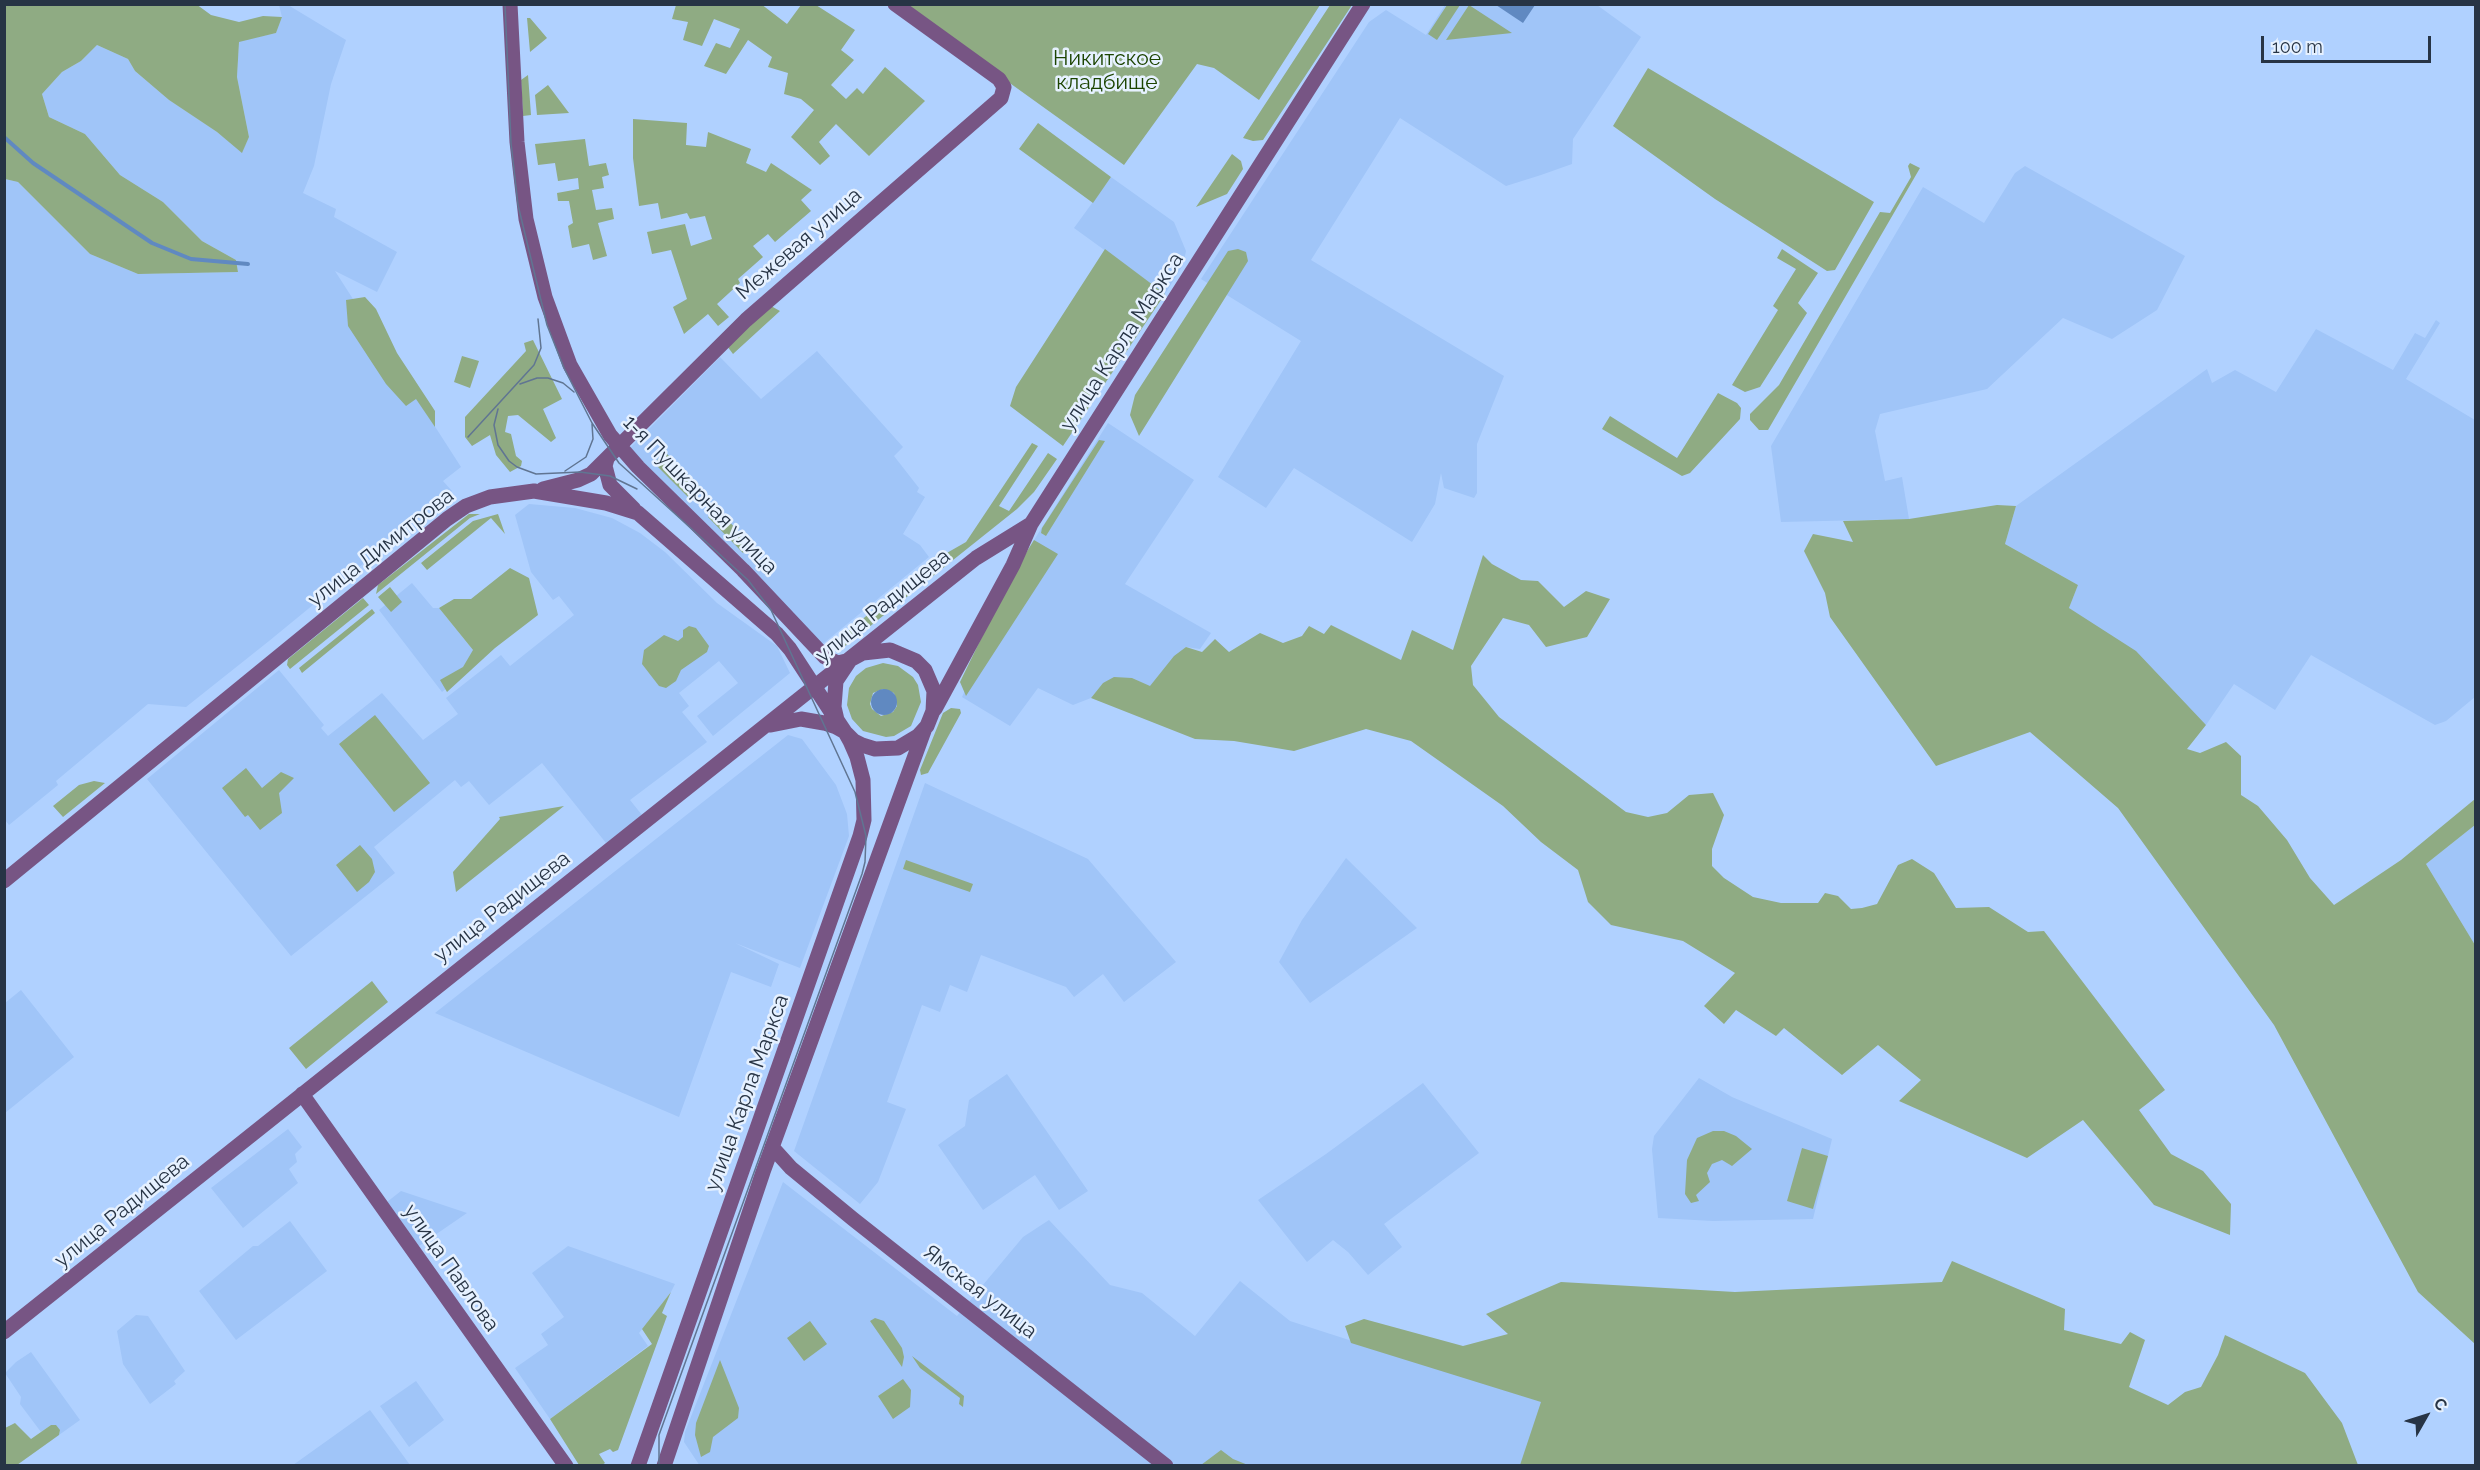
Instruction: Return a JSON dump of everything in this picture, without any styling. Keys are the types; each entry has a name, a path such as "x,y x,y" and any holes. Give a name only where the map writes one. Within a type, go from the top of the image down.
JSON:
{"main road":[{"name":"1-я Пушкарная улица","path":"510,4 520,179 535,262 553,322 570,365 619,446 743,570 825,657 838,663 850,660"},
{"name":"Межевая улица","path":"619,446 714,349 773,295 1001,98 1004,87 999,79 895,4"},
{"name":"улица Карла Маркса","path":"664,1466 671,1438 772,1147 902,788 933,711 1013,565 1031,524 1364,4"},
{"path":"534,491 578,480 591,474 619,446"},
{"path":"607,459 605,466 610,485 638,513"},
{"name":"улица Димитрова","path":"4,881 452,515 490,497 534,491 606,502 638,513 777,634 816,687 845,732"},
{"name":"улица Радищева","path":"4,1332 976,558 1031,524"},
{"path":"726,590 736,592 744,589 748,580 743,570"},
{"path":"845,732 837,720 834,693 841,671 850,660 878,650 890,650 909,656 925,670 931,681 935,701 933,711"},
{"path":"757,733 773,724 801,719 824,723 845,732 862,745 887,750 908,743 927,726"},
{"name":"улица Карла Маркса","path":"640,1460 855,855 864,820 863,780 857,757 845,732"},
{"name":"улица Павлова","path":"302,1094 566,1466"},
{"name":"Ямская улица","path":"772,1147 791,1168 835,1204 1166,1466"},
{"path":"671,1438 672,1451 678,1466"}],"shaded area":[{"path":"279,5 288,5 346,40 331,84 314,166 303,193 336,209 334,217 397,252 377,292 335,271 461,467 443,481 452,491 186,707 148,704 56,781 58,785 9,825 5,820 5,179 18,182 90,254 138,274 238,272 236,260 202,241 163,202 120,175 85,134 49,117 42,94 62,72 81,61 97,45 128,59 135,71 169,100 242,152 249,137 237,77 239,41 276,33 282,17"},
{"path":"1445,5 1597,5 1641,37 1573,139 1572,164 1541,175 1506,186 1400,118 1311,260 1504,376 1477,444 1477,493 1474,498 1444,488 1441,473 1435,504 1412,542 1294,468 1266,508 1218,477 1301,341 1201,279 1369,22 1386,10 1426,35"},
{"path":"1496,5 1535,5 1523,23"},
{"path":"2025,166 2185,256 2157,310 2112,339 2063,318 1987,389 1880,414 1875,431 1885,481 1902,477 1909,519 1781,522 1771,446 1923,187 1984,223 2015,173"},
{"path":"1111,177 1174,222 1186,251 1183,265 1165,294 1074,228"},
{"path":"2436,320 2440,323 2406,379 2475,420 2475,697 2446,721 2435,725 2311,655 2275,710 2234,684 2206,725 2069,608 2078,585 2005,544 2016,506 2207,369 2212,383 2235,370 2276,392 2316,329 2393,370 2415,333 2425,338"},
{"path":"817,351 903,447 894,456 919,488 917,492 925,497 903,534 920,545 929,557 819,647 630,448 720,357 761,399"},
{"path":"1108,423 1194,480 1125,584 1211,633 1200,649 1186,647 1150,687 1132,678 1103,683 1091,698 1073,705 1038,688 1010,726 962,697 1034,540"},
{"path":"529,504 575,508 612,518 640,533 665,552 717,603 777,646 790,673 713,736 697,716 738,683 719,661 679,693 689,706 682,712 707,742 630,800 642,815 606,843 542,763 489,805 469,781 461,787 455,780 374,847 395,873 291,956 147,779 279,670 324,725 321,728 328,736 382,693 423,740 458,714 446,698 501,655 510,666 574,615 559,596 553,600 531,572 515,515"},
{"path":"412,583 433,608 439,608 481,660 442,692 379,610"},
{"path":"884,689 893,693 897,702 893,711 884,715 875,711 871,702 875,693"},
{"path":"788,735 802,739 836,785 847,814 849,836 800,968 735,943 779,964 771,987 731,972 679,1117 435,1013"},
{"path":"925,783 1088,859 1176,962 1124,1002 1103,974 1074,997 1066,987 981,955 967,992 950,985 940,1012 922,1005 887,1102 906,1109 878,1182 860,1204 794,1151"},
{"path":"2475,825 2475,945 2426,864"},
{"path":"1346,858 1417,928 1310,1003 1279,962 1302,920"},
{"path":"21,990 74,1057 5,1113 5,1003"},
{"path":"1007,1074 1088,1191 1059,1210 1035,1175 983,1210 938,1145 965,1126 969,1100"},
{"path":"1699,1078 1732,1097 1832,1139 1813,1219 1713,1221 1658,1218 1652,1149 1654,1136"},
{"path":"1423,1083 1479,1153 1384,1224 1402,1247 1368,1275 1348,1252 1333,1240 1307,1262 1258,1200 1326,1154"},
{"path":"288,1129 302,1147 295,1154 297,1162 289,1169 298,1183 243,1228 211,1188"},
{"path":"783,1182 957,1316 1023,1237 1049,1220 1110,1285 1142,1293 1195,1336 1240,1281 1290,1321 1542,1402 1520,1466 700,1466 684,1442 685,1432"},
{"path":"401,1191 467,1213 419,1246 387,1202"},
{"path":"290,1221 327,1271 236,1340 199,1291 253,1246 258,1246"},
{"path":"568,1246 675,1284 639,1333 648,1346 550,1419 515,1368 548,1345 541,1334 564,1317 532,1273"},
{"path":"136,1315 148,1316 185,1371 174,1381 176,1384 150,1404 123,1364 117,1331"},
{"path":"31,1352 80,1420 59,1435 60,1430 51,1425 41,1432 20,1404 21,1397 5,1373"},
{"path":"416,1381 444,1420 409,1447 380,1406"},
{"path":"370,1410 410,1465 293,1465"}],"green space":[{"path":"196,4 211,15 239,22 263,16 282,17 276,33 239,42 237,77 249,137 242,153 217,132 169,100 135,71 128,59 97,45 81,61 62,72 42,94 49,117 85,134 120,175 163,202 202,241 236,260 238,272 138,274 90,254 18,182 5,179 5,5"},
{"path":"761,4 787,24 801,5 816,5 855,30 841,50 854,60 831,85 846,99 857,88 863,94 885,67 925,101 869,156 836,124 819,142 830,156 820,165 791,137 814,110 801,99 784,94 788,73 768,67 772,57 748,40 726,74 704,66 716,43 730,48 740,29 714,19 702,46 683,40 688,22 672,19 676,5"},
{"name":"Никитское кладбище","path":"901,5 1320,5 1259,100 1214,68 1197,64 1124,165"},
{"path":"1330,5 1352,5 1263,140 1253,141 1243,138"},
{"path":"1447,5 1460,5 1437,40 1428,34"},
{"path":"1469,5 1512,33 1446,40"},
{"path":"527,18 530,18 547,38 530,52"},
{"path":"1648,68 1874,202 1835,270 1827,271 1715,199 1613,126"},
{"path":"528,75 531,115 523,116 521,80"},
{"path":"548,85 569,113 537,115 535,95"},
{"path":"633,119 687,123 686,145 706,147 708,132 751,149 746,163 766,172 771,163 812,190 801,200 811,211 775,242 768,234 753,246 763,257 738,279 740,283 717,304 729,317 718,326 708,314 684,334 673,307 687,299 671,250 652,254 647,232 685,224 691,246 712,239 705,216 690,219 687,213 661,219 658,203 639,206 633,158"},
{"path":"1038,123 1111,177 1093,203 1019,149"},
{"path":"585,139 589,166 606,163 609,175 602,177 604,188 592,190 596,210 612,208 614,219 598,223 607,256 593,260 589,244 572,248 568,226 573,223 569,201 558,201 557,193 579,189 578,178 558,181 555,163 538,165 535,144"},
{"path":"1232,154 1241,161 1243,169 1227,194 1196,207"},
{"path":"1910,163 1920,168 1768,430 1759,430 1750,420 1750,414 1779,385 1880,212 1890,213 1911,177 1908,166"},
{"path":"1105,249 1165,294 1063,446 1010,406 1016,387"},
{"path":"1238,249 1246,252 1248,261 1139,436 1130,415 1135,395 1228,251"},
{"path":"1782,249 1818,273 1798,303 1807,313 1760,387 1745,392 1732,385 1778,310 1773,306 1796,269 1777,258"},
{"path":"365,297 376,309 397,353 435,411 435,427 416,399 406,406 386,384 348,326 346,300"},
{"path":"771,306 780,311 733,354 727,346"},
{"path":"533,340 562,399 543,409 556,438 551,442 518,415 508,416 505,432 511,434 516,456 522,461 521,466 510,472 496,455 490,435 472,446 465,437 465,417 526,351 524,343"},
{"path":"462,356 479,361 470,388 454,382"},
{"path":"1718,393 1737,403 1741,408 1740,419 1690,473 1682,476 1602,429 1610,416 1677,458"},
{"path":"1099,440 1105,441 1046,536 1041,533 1042,528"},
{"path":"1032,443 1038,446 999,506 1009,511 1048,453 1057,459 1034,492 1017,509 844,647 829,647 931,562 966,542"},
{"path":"665,452 700,487 688,497 654,463"},
{"path":"1997,505 2016,506 2005,544 2078,585 2069,608 2136,651 2206,725 2187,749 2200,753 2226,742 2241,756 2241,795 2258,806 2287,840 2310,878 2334,905 2401,860 2475,799 2475,825 2426,864 2475,945 2475,1344 2418,1292 2274,1025 2118,808 2030,732 1936,766 1830,617 1825,593 1804,551 1813,534 1853,542 1843,521 1909,519"},
{"path":"718,508 750,546 743,553 708,517"},
{"path":"469,514 480,514 470,518 376,594 378,585"},
{"path":"498,514 505,534 491,518 427,570 421,563 473,521"},
{"path":"1034,540 1058,554 966,696 960,682 1011,577"},
{"path":"1483,555 1492,564 1521,580 1538,581 1564,607 1586,591 1610,599 1587,637 1546,647 1529,625 1503,618 1471,666 1473,685 1499,717 1626,812 1648,817 1667,813 1689,795 1713,793 1724,815 1712,849 1712,866 1724,878 1753,897 1781,903 1818,903 1825,893 1838,896 1851,909 1862,908 1877,904 1898,865 1912,859 1934,873 1956,908 1989,907 2028,932 2044,931 2165,1090 2139,1110 2171,1154 2203,1171 2231,1204 2230,1235 2154,1205 2083,1120 2027,1158 1899,1101 1921,1080 1878,1045 1842,1075 1784,1028 1776,1036 1736,1010 1724,1024 1704,1006 1735,973 1683,941 1611,925 1588,902 1578,870 1541,842 1503,806 1411,741 1366,729 1294,751 1234,741 1195,739 1091,698 1103,683 1114,677 1132,678 1150,686 1174,656 1186,647 1202,652 1215,639 1229,652 1260,633 1283,643 1302,636 1309,626 1324,634 1331,625 1401,660 1412,630 1453,650"},
{"path":"510,568 529,578 538,615 495,648 447,692 440,680 463,667 473,650 439,608 454,599 471,599"},
{"path":"390,587 402,602 391,612 378,597"},
{"path":"363,598 369,605 290,669 287,665 288,659"},
{"path":"372,609 375,613 302,673 299,668"},
{"path":"689,626 696,628 709,646 707,652 681,670 676,681 666,688 659,686 642,664 644,650 664,635 678,641 683,637 683,630"},
{"path":"883,663 898,666 913,677 918,685 921,702 911,726 894,736 886,737 863,731 852,719 847,705 849,688 856,676 866,668","holes":["883,689 894,693 897,706 893,712 881,716 872,709 870,704 873,693"]},
{"path":"951,708 960,709 961,713 928,773 921,775 920,770 943,713"},
{"path":"375,715 430,783 394,812 339,744"},
{"path":"246,768 262,788 281,772 294,778 279,793 282,813 260,830 248,815 245,817 222,788"},
{"path":"94,781 105,783 63,817 53,806 79,785"},
{"path":"564,806 456,892 453,872 500,819 499,817"},
{"path":"360,845 372,859 375,872 369,882 357,892 336,865"},
{"path":"906,860 973,884 970,892 903,869"},
{"path":"372,981 388,1002 306,1069 289,1048"},
{"path":"1713,1131 1724,1131 1736,1136 1752,1149 1732,1166 1722,1160 1712,1164 1707,1173 1710,1182 1696,1195 1699,1201 1691,1203 1685,1194 1687,1160 1697,1138"},
{"path":"1802,1148 1828,1156 1813,1209 1787,1201"},
{"path":"1952,1261 2065,1309 2064,1330 2121,1344 2130,1332 2145,1340 2129,1387 2168,1405 2185,1392 2201,1387 2218,1355 2225,1335 2305,1373 2342,1423 2358,1465 1520,1465 1541,1402 1351,1343 1345,1326 1364,1319 1463,1346 1508,1334 1486,1314 1561,1282 1735,1292 1942,1282"},
{"path":"671,1292 662,1313 667,1316 618,1450 613,1452 610,1449 599,1454 605,1463 602,1465 579,1465 550,1419 652,1344 642,1329"},
{"path":"875,1318 884,1321 902,1348 904,1357 902,1367 870,1321"},
{"path":"810,1321 827,1344 804,1361 787,1338"},
{"path":"912,1356 964,1396 963,1407 959,1404 960,1398 920,1368"},
{"path":"720,1360 739,1408 738,1418 713,1437 710,1452 701,1457 695,1435 696,1423"},
{"path":"903,1379 911,1390 910,1407 893,1419 878,1396"},
{"path":"15,1423 31,1439 51,1425 56,1425 60,1430 59,1435 17,1465 5,1465 5,1428"},
{"path":"1221,1450 1233,1459 1248,1465 1201,1465"}],"waterway":[{"path":"4,137 33,163 152,243 191,259 248,264"}],"tram line":[{"path":"505,4 511,143 518,205 547,325 564,368 592,423 619,463 748,580 771,610 855,792 866,836 862,874 659,1435 659,1466"},
{"path":"468,437 534,365 541,348 538,319"},
{"path":"520,384 537,378 548,378 563,383 574,392"},
{"path":"498,409 494,425 498,445 509,461 517,467 536,474 580,472 610,476 637,489"},
{"path":"565,471 586,457 593,439 592,424"}]}
